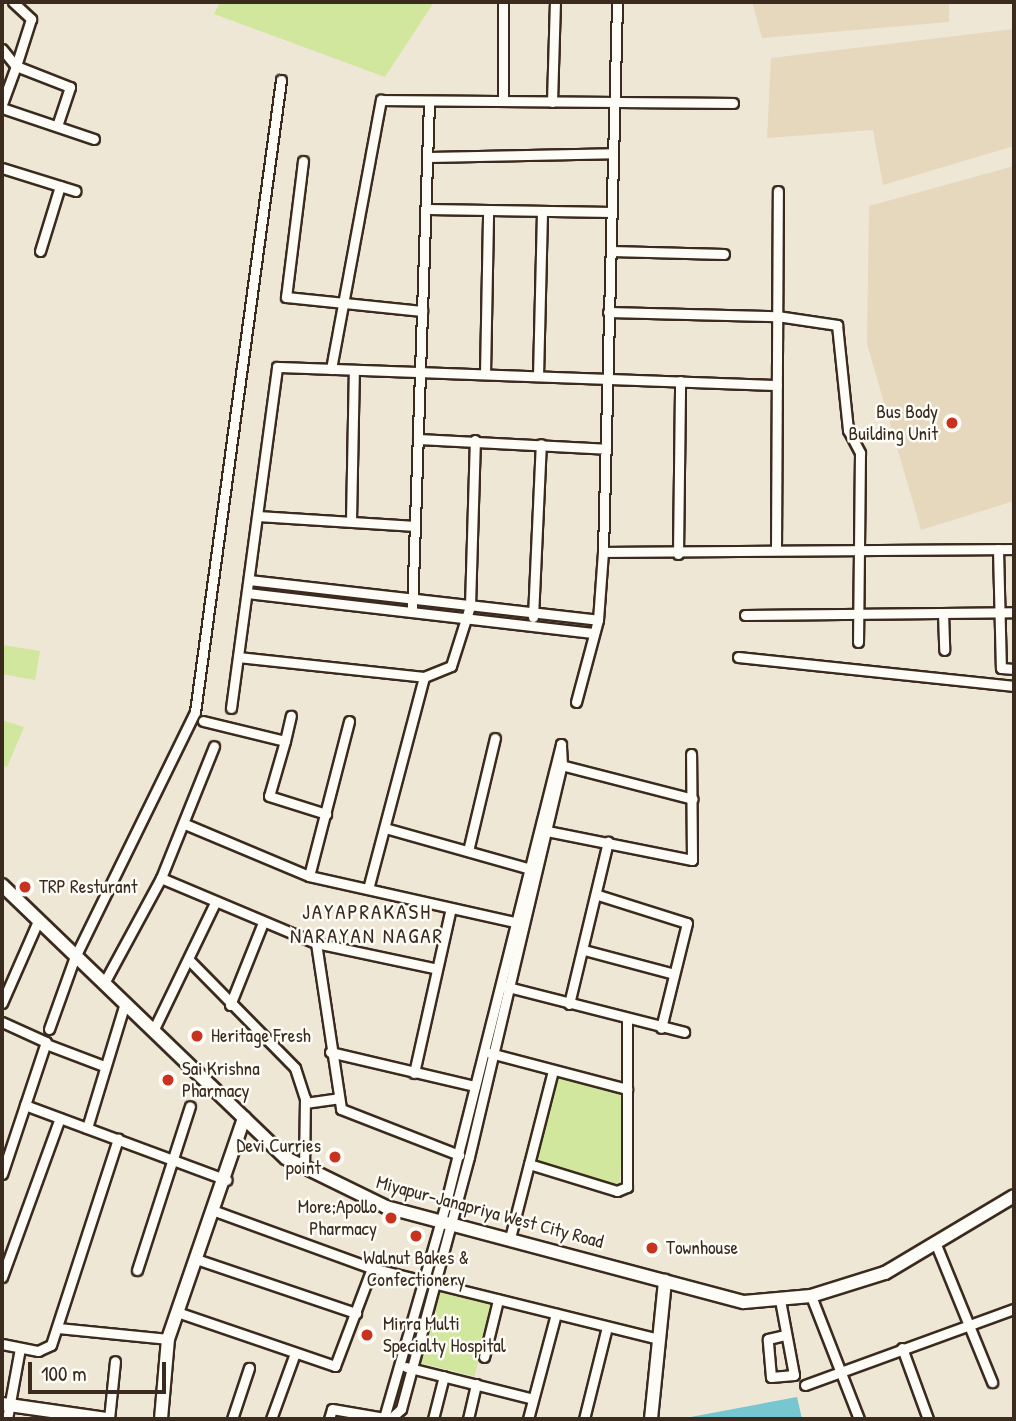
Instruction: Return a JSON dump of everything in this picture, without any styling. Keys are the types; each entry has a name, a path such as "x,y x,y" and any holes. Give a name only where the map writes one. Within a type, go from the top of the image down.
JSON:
{"street":[{"path":"13,2 31,19 2,106 94,139"},
{"path":"503,2 503,101"},
{"path":"552,102 555,2"},
{"path":"576,702 597,620 603,552 617,2"},
{"path":"2,49 16,66 70,87 57,126"},
{"path":"48,1029 74,958 195,712 281,80"},
{"path":"331,369 374,113 388,97 429,101 733,103"},
{"path":"412,612 419,372 428,209 429,101"},
{"path":"429,157 613,153"},
{"path":"303,161 286,297 341,305 422,311"},
{"path":"2,169 76,191"},
{"path":"40,251 60,186"},
{"path":"776,550 778,191"},
{"path":"428,209 612,212"},
{"path":"485,374 488,211"},
{"path":"538,376 542,211"},
{"path":"611,251 724,254"},
{"path":"608,312 830,319 844,340 848,430 860,453 858,642"},
{"path":"231,708 277,367 777,385"},
{"path":"351,521 354,371"},
{"path":"678,554 680,381"},
{"path":"418,439 606,449"},
{"path":"238,657 424,677 451,666 470,606 475,440"},
{"path":"532,626 541,444"},
{"path":"258,516 415,526"},
{"path":"998,549 1002,668 1014,669"},
{"path":"603,552 678,554 776,550 1014,549"},
{"path":"249,580 597,620"},
{"path":"247,593 593,633"},
{"path":"745,615 1014,612"},
{"path":"943,614 944,650"},
{"path":"738,657 1014,686"},
{"path":"368,888 424,677"},
{"path":"291,716 269,796 326,814"},
{"path":"309,876 349,720"},
{"path":"203,721 285,740"},
{"path":"468,851 495,738"},
{"path":"104,983 161,878 185,824 214,746"},
{"path":"542,830 692,860 691,754"},
{"path":"447,1223 458,1155 475,1086 509,987 557,764 693,799"},
{"path":"185,824 309,876 514,922"},
{"path":"385,828 527,867"},
{"path":"329,1419 332,1409 384,1419 406,1367 447,1223 488,1053 499,984 527,867 542,830"},
{"path":"569,1004 598,895 608,842"},
{"path":"161,878 262,925 316,943 434,968"},
{"name":"Miyapur-Janapriya West City Road","path":"2,885 74,958 104,983 244,1118 304,1169 386,1207 744,1302 811,1296 886,1273 937,1247 1014,1196"},
{"path":"598,895 685,920 661,1028"},
{"path":"153,1031 215,903"},
{"path":"414,1073 434,968 452,908"},
{"path":"2,1003 38,921"},
{"path":"230,1005 262,925"},
{"path":"316,943 330,1052 344,1112 458,1155"},
{"path":"583,950 674,974"},
{"path":"189,960 230,1005 289,1060 305,1103 304,1169"},
{"path":"499,984 627,1021 684,1032"},
{"path":"86,1128 125,1003"},
{"path":"529,1164 617,1191 627,1187 627,1021"},
{"path":"2,1022 46,1044 104,1066"},
{"path":"2,1174 46,1044"},
{"path":"330,1052 475,1086"},
{"path":"488,1053 627,1089"},
{"path":"510,1238 553,1070"},
{"path":"305,1103 339,1098"},
{"path":"25,1105 227,1180"},
{"path":"137,1270 190,1106"},
{"path":"2,1279 60,1118"},
{"path":"161,1419 168,1339 227,1180 244,1118"},
{"path":"2,1344 44,1349 58,1328 118,1139"},
{"path":"215,1211 372,1268 659,1339"},
{"path":"937,1247 992,1382"},
{"path":"199,1260 356,1313"},
{"path":"177,1312 338,1365 372,1268"},
{"path":"651,1419 664,1281"},
{"path":"811,1296 859,1419"},
{"path":"484,1357 498,1300"},
{"path":"780,1300 794,1375 771,1377 768,1337 786,1335"},
{"path":"805,1385 841,1369 1014,1309"},
{"path":"527,1419 556,1314"},
{"path":"584,1419 607,1327"},
{"path":"58,1328 168,1339"},
{"path":"7,1419 5,1405 20,1348"},
{"path":"902,1348 928,1419"},
{"path":"271,1419 295,1353"},
{"path":"5,1405 60,1416 108,1419 115,1362"},
{"path":"406,1367 533,1399"},
{"path":"232,1419 249,1368"},
{"path":"433,1419 444,1376"},
{"path":"468,1419 476,1384"}],"shaded area":[{"path":"752,2 949,2 949,22 762,38"},
{"path":"1014,29 1014,146 883,185 873,130 767,138 771,58"},
{"name":"Bus Body Building Unit","path":"1014,166 1014,501 921,530 867,344 869,206"}],"green space":[{"path":"220,2 434,2 385,77 214,14"},
{"path":"2,645 40,651 35,680 2,674"},
{"path":"2,720 24,727 7,767 2,765"},
{"path":"558,1077 624,1095 620,1185 533,1162"},
{"path":"437,1291 492,1305 474,1377 419,1363"}],"water":[{"path":"797,1397 802,1419 680,1419"}],"place":[{"name":"Bus Body Building Unit","path":"952,423"},
{"name":"TRP Resturant","path":"25,887"},
{"name":"Heritage Fresh","path":"197,1036"},
{"name":"Sai Krishna Pharmacy","path":"168,1080"},
{"name":"Devi Curries point","path":"335,1157"},
{"name":"More;Apollo Pharmacy","path":"391,1218"},
{"name":"Walnut Bakes & Confectionery","path":"416,1236"},
{"name":"Townhouse","path":"652,1248"},
{"name":"Mirra Multi Specialty Hospital","path":"367,1335"}],"district":[{"name":"JAYAPRAKASH NARAYAN NAGAR","path":"367,924"}]}
